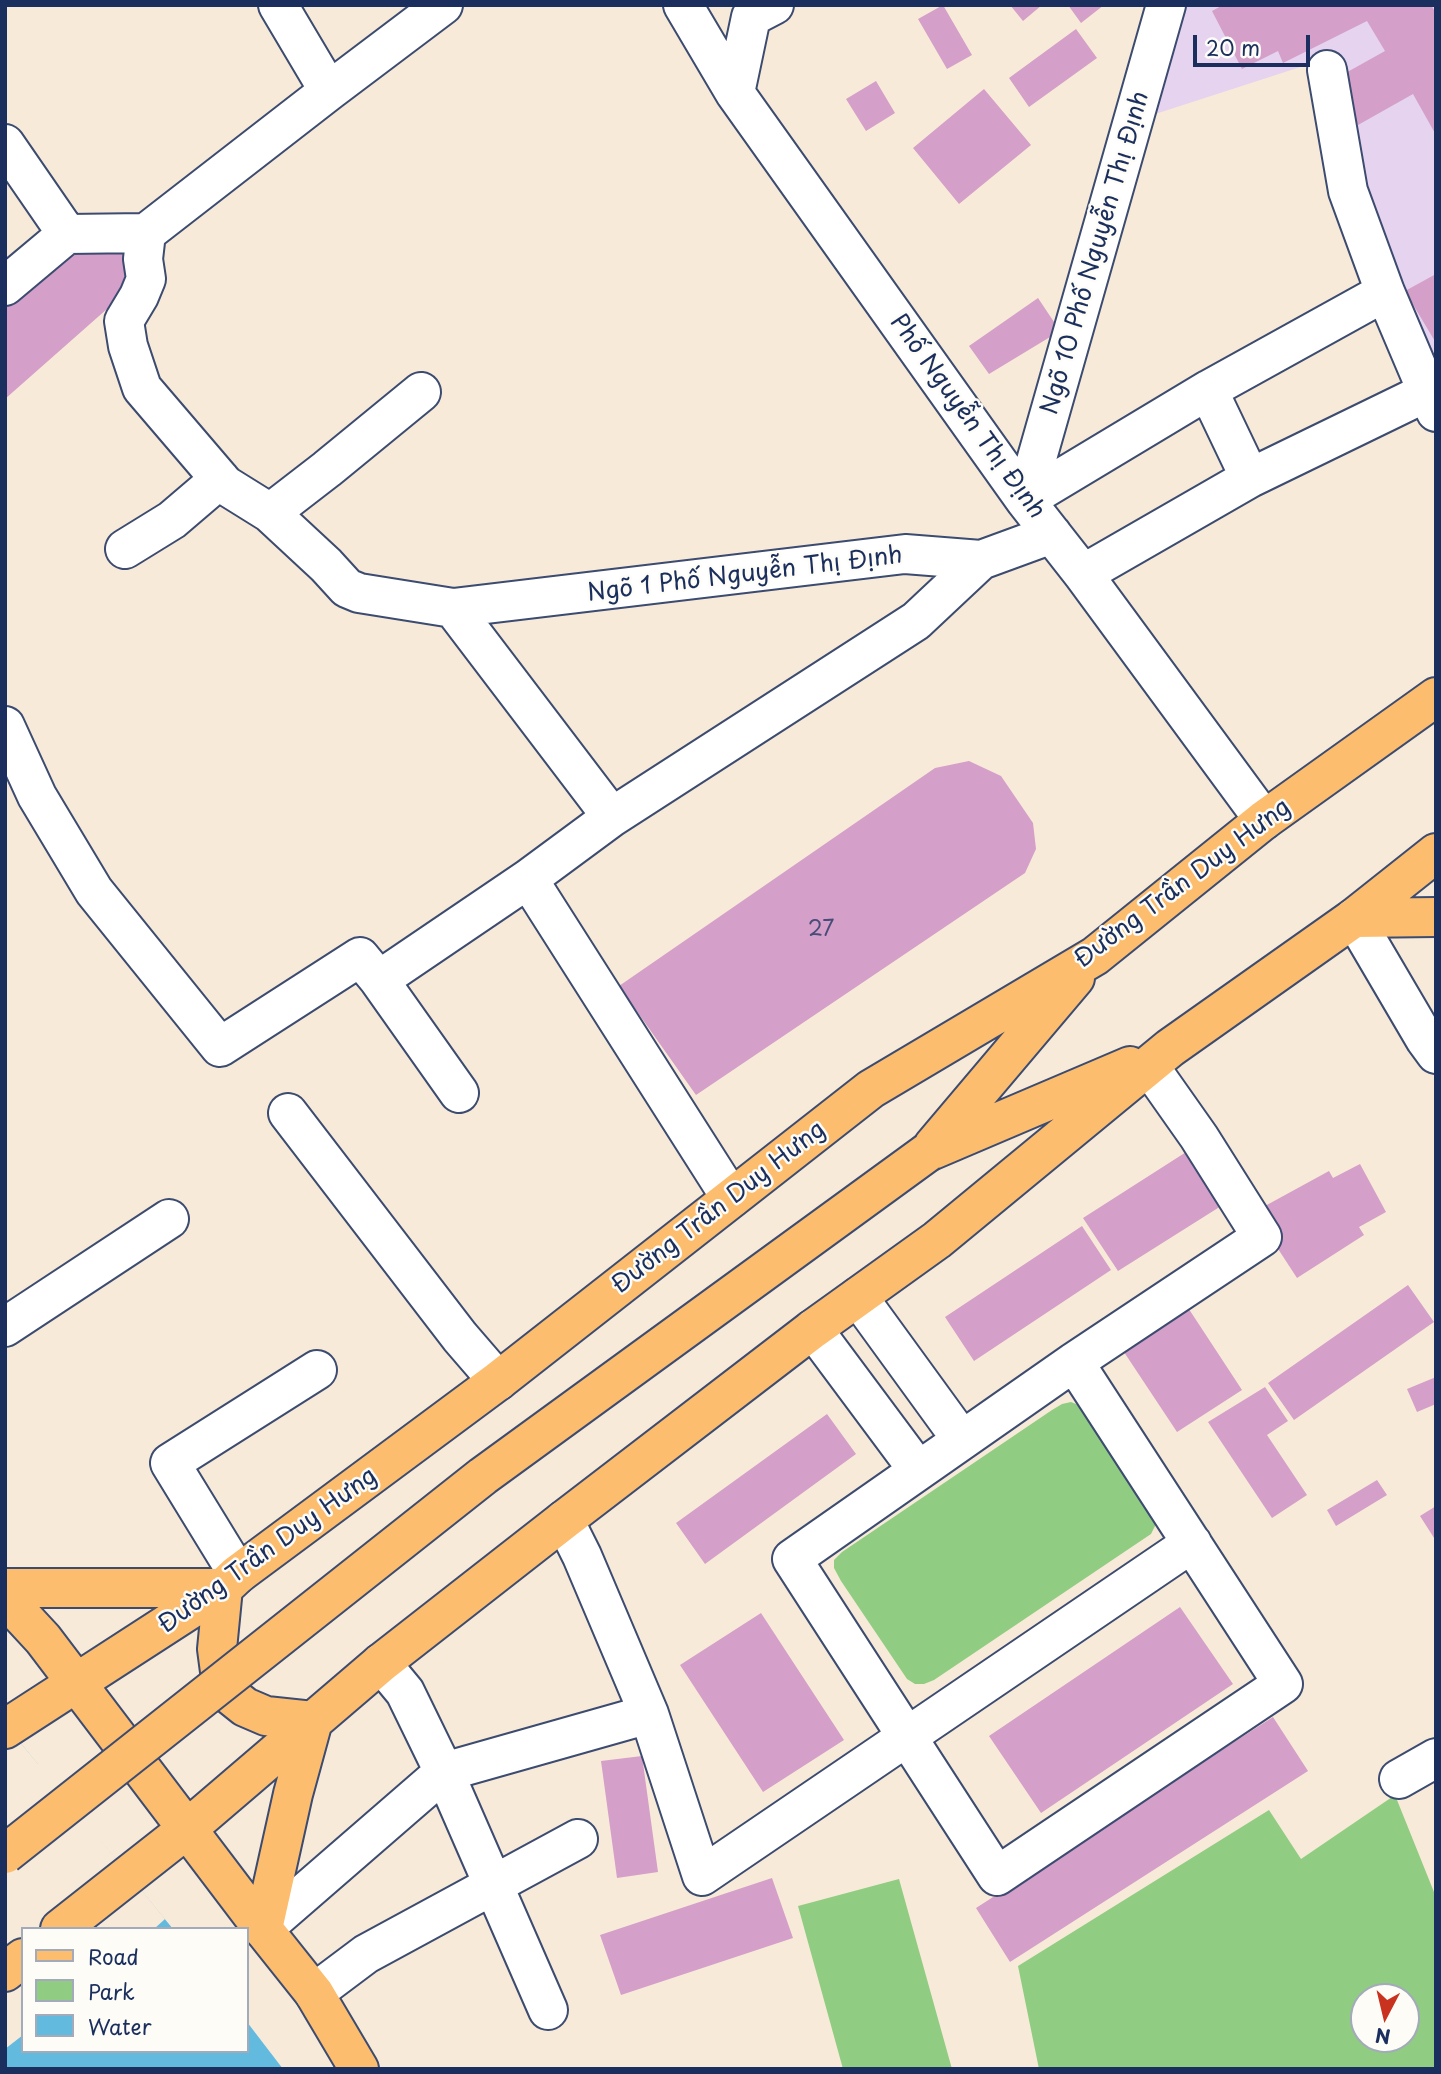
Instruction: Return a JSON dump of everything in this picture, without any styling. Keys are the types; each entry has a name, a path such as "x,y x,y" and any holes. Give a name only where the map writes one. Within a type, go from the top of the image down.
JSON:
{"main road":[{"name":"Đường Trần Duy Hưng","path":"6,1728 230,1581 498,1381 871,1089 1095,956 1264,820 1436,697"},
{"path":"63,1927 187,1829 381,1663 813,1329 937,1240 1160,1057 1354,918 1436,853"},
{"path":"1354,918 1436,917"},
{"path":"5,1854 483,1476 928,1152 1095,956"},
{"path":"928,1152 1160,1057"},
{"path":"5,1588 230,1581 217,1649 220,1679 230,1695 245,1707 266,1716 313,1721"},
{"path":"5,1598 43,1639 75,1685 314,1993 359,2069"},
{"path":"263,1929 293,1794 313,1721"},
{"path":"5,1972 21,1960"}],"street":[{"path":"278,5 329,91"},
{"path":"5,286 67,234 146,233 443,5"},
{"name":"Phố Nguyễn Thị Định","path":"683,5 735,93 1025,500 1083,574 1264,820"},
{"name":"Ngõ 10 Phố Nguyễn Thị Định","path":"1025,500 1166,5"},
{"path":"735,93 760,9"},
{"path":"1083,574 1250,478 1431,402 1385,292 1348,191 1327,71"},
{"path":"5,144 67,234"},
{"name":"Ngõ 1 Phố Nguyễn Thị Định","path":"146,233 143,259 146,279 124,321 128,346 142,388 225,485 270,513 347,588 359,593 453,608 905,554 981,560"},
{"path":"1025,500 1208,390 1385,292"},
{"path":"1208,390 1250,478"},
{"path":"270,513 421,392"},
{"path":"125,550 172,520 220,479"},
{"path":"379,980 528,879 612,817 916,621 981,560 1052,534"},
{"path":"453,608 612,817"},
{"path":"5,726 37,796 94,891 220,1047 360,957 459,1093"},
{"path":"528,879 731,1198"},
{"path":"1354,918 1436,1054"},
{"path":"1074,1362 1283,1684 997,1876 792,1559 1074,1362 1262,1237 1199,1137 1160,1057"},
{"path":"288,1113 460,1337 498,1381"},
{"path":"5,1326 169,1219"},
{"path":"858,1297 962,1440"},
{"path":"813,1329 918,1470"},
{"path":"230,1581 170,1463 317,1370"},
{"path":"564,1520 649,1714 702,1876 1192,1543"},
{"path":"381,1663 405,1692 444,1772 548,2010"},
{"path":"263,1929 444,1772 649,1714"},
{"path":"1399,1779 1436,1758"},
{"path":"314,1993 366,1954 578,1839"}],"shaded area":[{"path":"1184,5 1436,5 1436,380 1319,61 1143,118"}],"green space":[{"path":"1071,1402 1081,1406 1156,1524 1151,1534 934,1680 915,1684 907,1679 841,1581 834,1568 834,1560 1052,1410"},
{"path":"1395,1795 1436,1897 1436,2069 1039,2069 1018,1966 1269,1810 1301,1859"},
{"path":"899,1879 952,2069 843,2069 798,1906"}],"water":[{"path":"5,1724 171,1927 21,1927 21,2053 248,2053 248,2023 283,2069 5,2069"}],"pier":[{"path":"5,1724 38,1764 42,1763 165,1919 156,1927 21,1927 21,2037 5,2049"}],"building":[{"path":"943,5 972,55 947,69 918,19"},
{"path":"1010,5 1042,5 1023,21"},
{"path":"1068,5 1104,5 1081,23"},
{"path":"1223,5 1431,5 1436,13 1436,135 1413,94 1358,125 1333,80 1385,51 1367,21 1283,63 1278,51 1242,69 1212,11"},
{"path":"1076,29 1097,58 1029,107 1009,78"},
{"path":"876,81 895,113 866,131 846,99"},
{"path":"984,89 1031,145 959,204 913,148"},
{"path":"87,237 113,241 132,262 133,286 5,399 5,304"},
{"path":"1436,274 1436,343 1405,291"},
{"path":"1038,298 1060,331 989,374 969,346"},
{"path":"969,761 1001,776 1033,823 1036,849 1025,873 696,1095 619,986 935,768"},
{"path":"1194,1147 1229,1201 1118,1271 1083,1218"},
{"path":"1360,1164 1386,1212 1359,1227 1364,1235 1297,1278 1254,1212 1329,1171 1333,1178"},
{"path":"1082,1226 1111,1270 974,1361 945,1317"},
{"path":"1408,1285 1434,1322 1294,1420 1268,1383"},
{"path":"1181,1297 1242,1390 1177,1432 1116,1340"},
{"path":"1436,1377 1436,1404 1417,1412 1407,1389"},
{"path":"1265,1387 1288,1421 1267,1435 1307,1495 1272,1518 1208,1422"},
{"path":"827,1414 856,1454 705,1564 676,1523"},
{"path":"1377,1480 1387,1495 1336,1526 1327,1510"},
{"path":"1436,1506 1436,1541 1420,1516"},
{"path":"1180,1607 1233,1684 1041,1813 989,1736"},
{"path":"761,1613 844,1740 763,1792 680,1665"},
{"path":"1273,1717 1308,1771 1010,1962 976,1908"},
{"path":"642,1756 658,1872 617,1878 601,1761"},
{"path":"772,1878 793,1938 621,1995 600,1935"}]}
